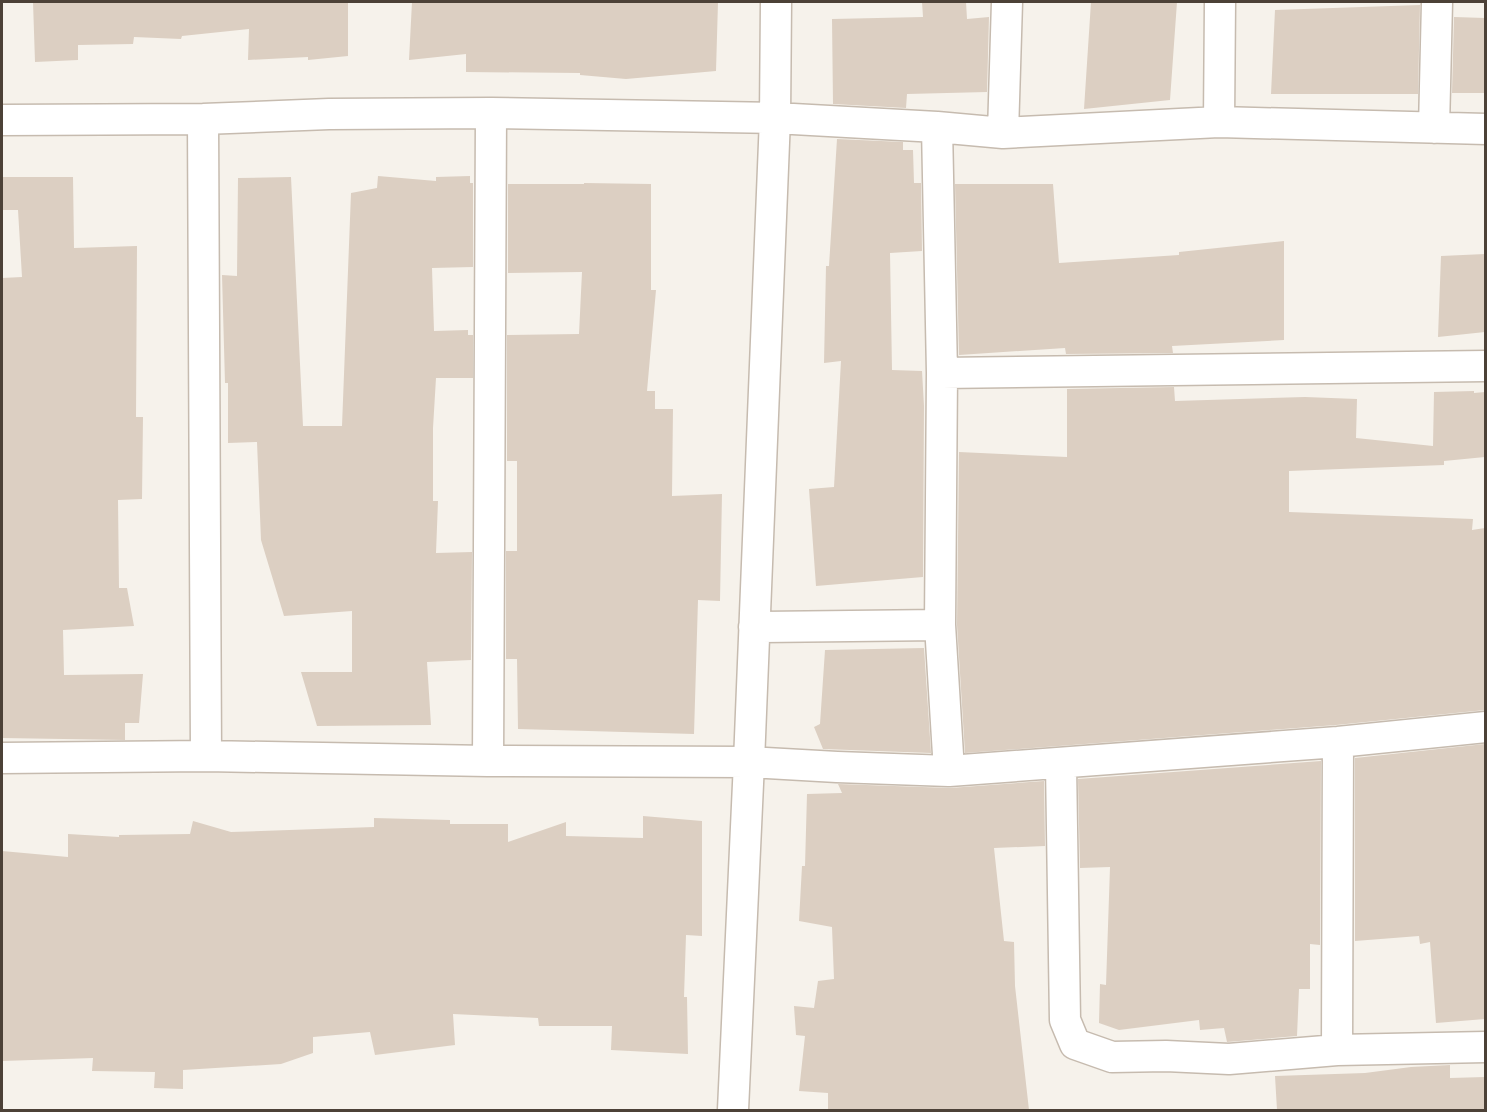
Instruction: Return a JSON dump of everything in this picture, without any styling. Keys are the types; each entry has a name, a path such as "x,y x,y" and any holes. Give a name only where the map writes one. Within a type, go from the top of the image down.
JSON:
{"street":[{"path":"733,1110 775,118 776,2"},
{"path":"1003,133 1007,2"},
{"path":"1219,122 1220,2"},
{"path":"1434,128 1437,2"},
{"path":"488,761 491,113"},
{"path":"2,120 203,119 329,114 491,113 775,118 1003,133 1219,122 1485,129"},
{"path":"203,119 206,756"},
{"path":"937,127 942,374 940,625 949,771"},
{"path":"942,374 1485,366"},
{"path":"754,627 940,625"},
{"path":"2,758 206,756 488,761 749,762 949,771 1338,742 1485,727"},
{"path":"1337,1050 1338,742"},
{"path":"1061,764 1065,1020 1075,1044 1112,1057 1166,1056 1229,1059 1337,1050 1485,1047"}],"building":[{"path":"33,2 348,2 348,56 308,60 308,57 248,60 249,29 182,36 181,39 134,37 133,44 78,45 78,60 35,62"},
{"path":"412,2 718,2 716,71 626,79 580,75 580,73 466,72 466,54 409,60"},
{"path":"922,2 966,2 967,19 989,17 987,92 907,94 906,108 833,104 832,19 923,17"},
{"path":"1091,2 1177,2 1170,100 1084,109"},
{"path":"1420,5 1418,94 1271,94 1275,10"},
{"path":"1454,17 1485,18 1485,93 1452,93"},
{"path":"837,139 903,142 903,150 913,150 914,183 921,183 922,251 890,253 892,370 922,371 924,406 923,577 816,586 809,489 834,487 841,361 824,363 826,266 829,266"},
{"path":"378,176 436,181 436,177 470,176 470,183 473,183 473,267 432,268 434,331 468,330 468,335 473,335 473,378 436,378 433,428 433,501 438,501 436,553 472,552 471,660 427,662 431,725 317,726 301,672 352,672 352,611 284,616 261,540 257,442 228,443 228,383 225,383 222,275 237,276 238,178 291,177 303,426 342,426 351,193 377,188"},
{"path":"2,177 73,177 74,248 137,246 136,417 143,417 142,499 118,500 119,588 127,588 134,626 63,630 64,675 143,674 139,723 125,723 125,740 2,738 2,278 22,277 18,210 2,210"},
{"path":"508,184 651,184 651,290 656,290 647,391 655,391 655,409 673,409 672,496 722,494 720,601 698,600 694,734 518,729 517,659 506,659 506,551 517,551 517,461 507,461 507,335 579,334 582,272 508,273"},
{"path":"955,184 1053,184 1059,263 1179,255 1179,252 1284,241 1284,340 1172,346 1173,353 1066,354 1065,348 959,355"},
{"path":"1485,254 1485,332 1438,337 1441,256"},
{"path":"1174,387 1175,401 1305,397 1357,399 1356,438 1433,446 1434,392 1485,392 1485,457 1444,461 1444,465 1289,471 1289,512 1473,519 1472,530 1485,528 1485,710 1336,725 965,753 957,625 959,452 1067,457 1067,389"},
{"path":"924,648 931,753 823,749 814,727 820,724 825,650"},
{"path":"1485,744 1485,1019 1436,1023 1430,942 1420,944 1419,936 1355,941 1355,758"},
{"path":"1321,761 1320,945 1310,944 1310,989 1299,989 1297,1036 1227,1042 1224,1028 1200,1030 1199,1020 1119,1030 1099,1023 1100,984 1106,985 1110,867 1080,868 1078,779"},
{"path":"1044,781 1045,846 994,848 1004,941 1014,942 1015,986 1029,1110 828,1110 828,1093 799,1091 805,1036 796,1035 794,1006 814,1008 818,981 834,979 832,927 799,921 802,866 805,866 807,794 842,793 838,784 950,788"},
{"path":"643,816 702,821 702,936 686,935 684,997 687,997 688,1054 611,1050 612,1026 539,1026 538,1018 453,1014 455,1045 375,1055 370,1032 313,1037 313,1053 281,1064 183,1070 183,1089 154,1088 155,1072 92,1071 93,1058 2,1061 2,851 68,857 68,834 119,837 119,835 190,834 193,821 231,832 374,827 374,818 450,820 450,824 508,824 508,842 566,822 566,836 643,838"},
{"path":"1450,1065 1450,1078 1485,1077 1485,1110 1277,1110 1275,1076 1365,1073"}]}
